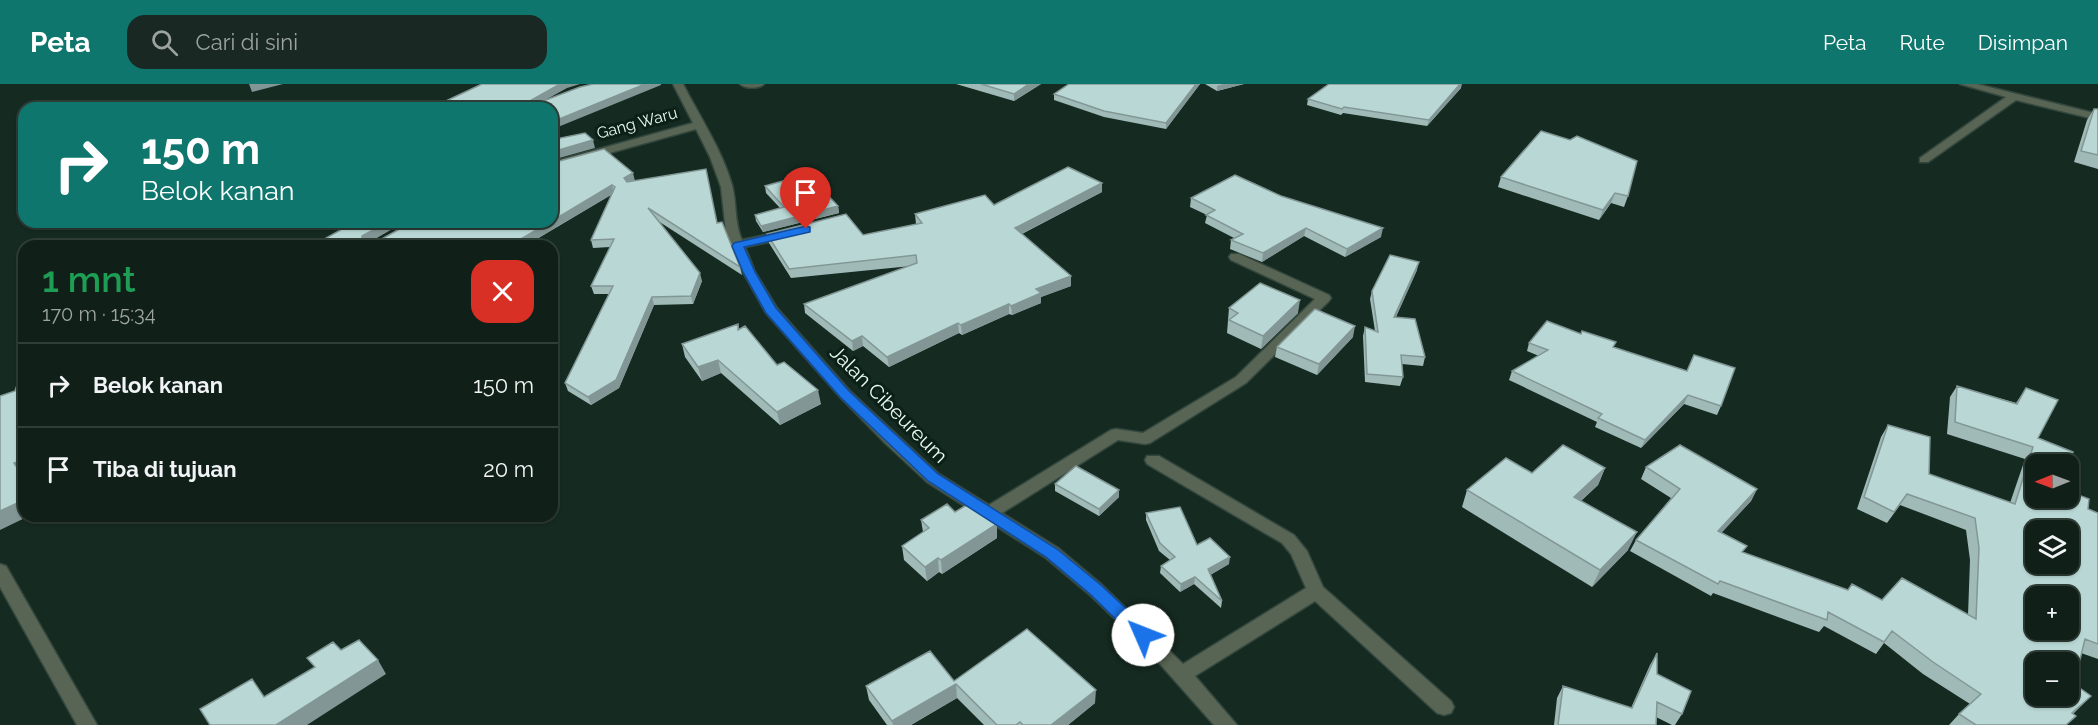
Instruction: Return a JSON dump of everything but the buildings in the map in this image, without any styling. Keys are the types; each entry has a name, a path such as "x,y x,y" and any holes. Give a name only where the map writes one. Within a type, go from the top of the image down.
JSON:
{"street":[{"name":"Jalan Cibeureum","path":"678,84 716,157 728,187 732,232 749,272 771,310 845,394 933,478 1052,553 1096,590 1182,674 1227,725"},
{"path":"745,84 759,84"},
{"path":"1965,84 2098,117"},
{"path":"1924,160 2014,96"},
{"name":"Gang Waru","path":"558,164 698,125"},
{"path":"738,246 802,230"},
{"path":"988,514 1116,434 1144,440 1241,380 1324,298 1234,257"},
{"path":"1153,460 1288,539 1298,551 1316,591 1444,707"},
{"path":"0,571 87,725"},
{"path":"1182,674 1316,591"}],"route":[{"path":"806,229 738,246 749,272 771,310 845,394 933,478 1052,553 1096,590 1143,635"}]}
